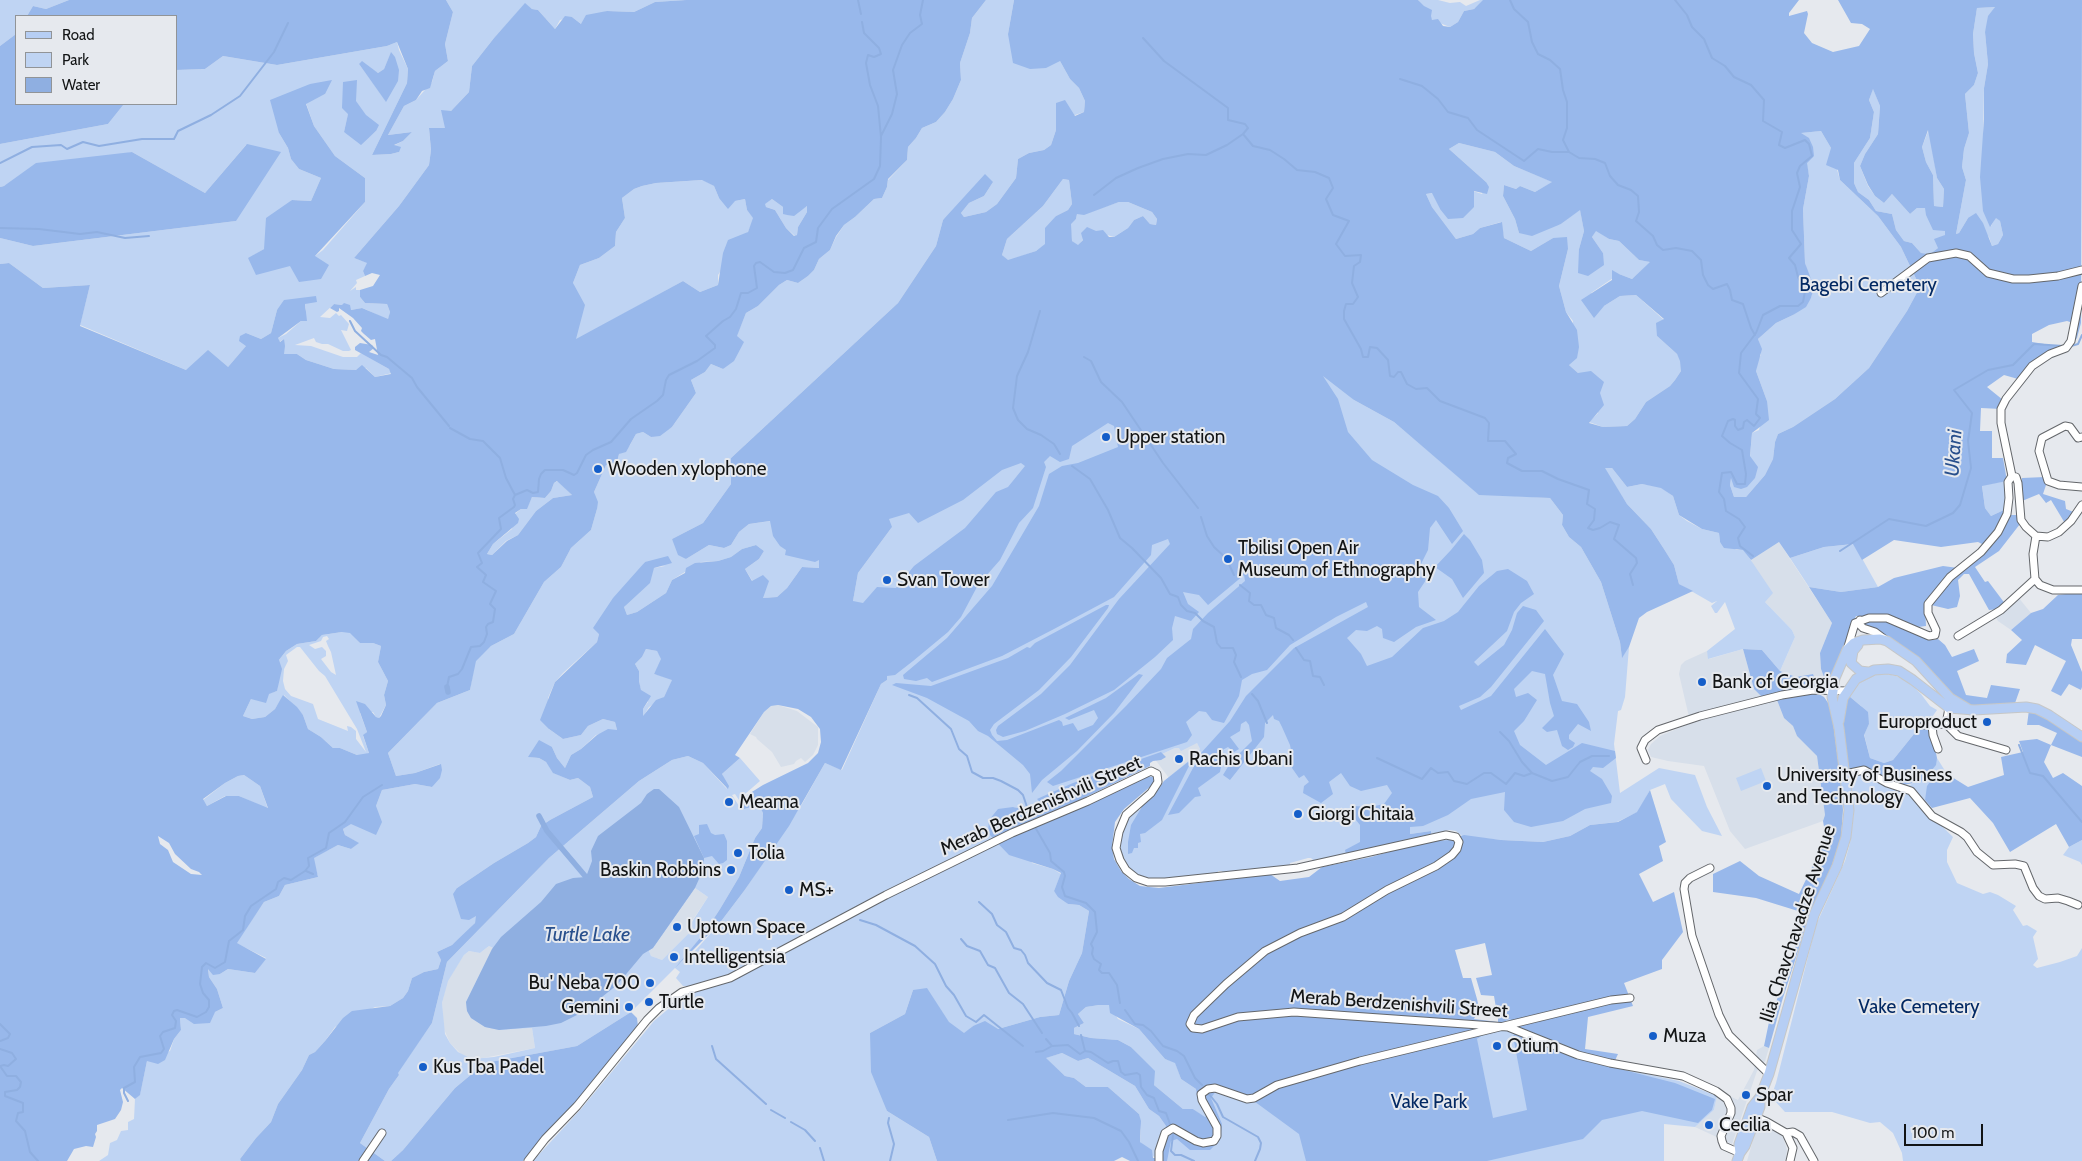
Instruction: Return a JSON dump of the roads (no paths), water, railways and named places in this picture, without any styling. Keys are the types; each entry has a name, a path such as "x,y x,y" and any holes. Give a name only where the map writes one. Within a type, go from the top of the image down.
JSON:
{"main road":[{"path":"1868,672 1857,669 1851,659 1856,647 1869,638"},
{"path":"1838,728 1832,702 1832,691 1838,670 1847,650 1858,641 1869,638 1887,640 1923,668 1950,698 1970,710"},
{"path":"1899,671 1911,668 1912,663 1907,655"},
{"path":"1838,728 1840,710 1847,691 1856,679 1868,672 1883,668 1899,671 1918,683 1949,708 1970,710 2026,707 2037,709 2082,737"},
{"name":"Ilia Chavchavadze Avenue","path":"1738,1157 1739,1144 1752,1116 1753,1105 1760,1097 1768,1074 1814,915 1838,866 1845,844 1849,810 1838,728"}],"street":[{"path":"1881,293 1928,258 1956,253 1969,256 1988,273 2013,279 2029,280 2082,270"},
{"path":"2082,286 2072,341 2068,346 2050,354 2032,366 2001,409 2001,423 2012,476 2018,482 2021,520 2026,527 2036,536 2048,537 2059,532 2072,521 2082,505"},
{"path":"2082,437 2078,438 2069,426 2065,426 2042,438 2039,451 2044,474 2048,481 2059,485 2082,487"},
{"path":"1847,650 1854,626 1860,620 1868,618 1887,618 1929,636 1935,635 1936,630 1928,613 1928,604 1950,577 1981,552 1998,532 2007,514 2008,482 2012,476"},
{"path":"2036,536 2033,554 2036,580 2043,588 2047,589 2082,590"},
{"path":"1958,636 2001,610 2036,580"},
{"path":"1860,620 1862,628 1875,632 1887,640"},
{"path":"1646,760 1641,748 1645,740 1658,730 1693,718 1776,697 1813,690 1847,691"},
{"path":"1822,690 1832,702"},
{"path":"1946,724 1949,708"},
{"path":"1938,749 1928,725 1946,724 1958,736 2006,750"},
{"path":"1844,774 1864,770 1887,783 1911,791 1932,816 1967,836 1977,852 1993,865 2015,864 2024,866 2039,896 2045,900 2058,898 2078,905"},
{"name":"Merab Berdzenishvili Street","path":"528,1161 577,1106 647,1020 659,1008 682,992 730,978 869,904 1012,833 1151,772 1157,774 1158,782 1151,793 1126,816 1117,840 1118,853 1124,867 1136,878 1148,882 1165,882 1298,868 1446,835 1456,837 1459,842 1457,849 1452,855 1436,866 1387,890 1344,917 1300,933 1265,951 1226,984 1194,1015 1190,1024 1193,1028 1202,1029 1238,1017 1294,1012 1501,1026 1516,1029 1578,1055 1610,1063 1675,1074 1716,1091 1727,1099 1731,1108 1721,1136 1722,1141 1724,1146 1738,1157"},
{"path":"1710,868 1690,878 1684,889 1692,936 1719,1015 1729,1035 1768,1074"},
{"path":"1159,1161 1159,1150 1165,1134 1173,1128 1196,1141 1209,1143 1214,1141 1217,1136 1217,1127 1202,1100 1201,1094 1208,1088 1215,1088 1247,1099 1254,1098 1272,1087 1286,1082 1360,1061 1610,1000 1630,998"},
{"path":"1752,1116 1767,1122 1786,1134 1793,1148 1790,1161"},
{"path":"363,1161 382,1132"},
{"path":"1786,1134 1792,1132 1800,1136 1814,1161"}],"water":[{"name":"Turtle Lake","path":"654,789 659,789 679,807 704,858 703,870 695,888 653,948 643,954 617,985 583,1012 561,1023 499,1030 485,1027 471,1018 467,1011 466,1002 492,949 501,937 541,902 556,884 573,878 586,877 592,861 591,851 598,836 641,803 647,794"}],"waterway":[{"path":"858,0 861,14"},
{"path":"881,136 892,114 897,94 893,70 902,45 910,33 922,24 920,15 923,0"},
{"path":"1510,0 1514,9 1528,22 1532,42 1538,54 1550,60 1560,69 1567,102 1567,128 1563,140 1569,152 1579,158 1595,159 1605,163 1610,176 1618,185 1631,190 1638,196 1639,212 1636,221 1653,236 1657,245 1663,250 1676,248 1692,251 1701,260 1703,275 1708,285 1713,289 1727,284 1732,300 1743,304 1755,335"},
{"path":"1675,0 1687,15 1692,27 1704,39 1712,58 1725,66 1734,77 1751,85 1764,100 1763,121 1782,132 1779,145 1785,148 1805,140 1809,144 1812,156 1800,166 1797,173 1800,187 1792,211 1792,230 1801,244 1789,258 1795,265 1798,277 1805,291 1803,302 1798,306 1780,306 1763,315 1756,333 1741,353 1739,373 1758,399 1756,414 1760,418 1754,426 1747,420 1744,422 1743,428 1738,430 1735,426 1735,420 1728,421 1722,436 1742,450 1746,474 1745,484 1737,484 1731,472 1722,473 1719,492 1724,499 1726,511 1739,519 1745,527 1738,538 1740,546 1753,556"},
{"path":"447,687 449,677 458,674 462,669 471,647 480,646 484,642 487,634 486,627 493,622 495,609 490,604 496,591 483,582 486,575 477,567 482,563 478,553 501,529 499,518 514,507 513,499 515,495 527,490 533,493 538,492 539,479 545,470 563,470 574,475 577,473 586,455 611,442 631,419 663,395 669,375 697,361 715,348 715,345 706,336 730,317 736,309 741,293 748,293 757,288 754,266 756,263 760,262 774,272 785,273 793,270 804,248 816,242 818,228 832,209 874,179 880,166 881,137 878,106 870,85 866,63 868,55 874,57 881,54 879,48 864,33 862,22"},
{"path":"0,163 32,147 61,145 67,149 83,142 99,146 142,139 174,139 178,131 211,115 240,96 274,52 288,23"},
{"path":"1143,38 1164,61 1228,108 1228,120 1245,124 1248,128 1243,134 1253,146 1270,150 1297,170 1315,172 1329,178 1333,188 1326,199 1333,215 1349,221 1336,244 1345,256 1361,255 1360,262 1354,266 1352,283 1358,297 1353,304 1346,304 1344,319 1361,349 1363,357 1368,357 1370,347 1377,348 1388,360 1390,376 1394,377 1398,372 1401,372 1407,384 1416,389 1427,388 1440,401 1485,418 1489,423 1488,441 1505,441 1516,454 1508,458 1507,463 1522,471 1542,471 1589,490 1587,504 1595,509 1594,520 1588,528 1593,530 1610,522 1619,525 1614,539 1636,558 1637,563 1630,574 1633,585"},
{"path":"1400,79 1422,86 1438,99 1448,112 1468,118 1477,130 1524,161 1538,149 1552,152 1569,152"},
{"path":"1094,195 1116,178 1138,168 1163,159 1188,154 1206,155 1227,145 1243,134"},
{"path":"0,228 39,229 80,234 97,232 125,238 149,236"},
{"path":"1040,311 1028,352 1017,376 1013,408 1018,420 1027,429 1041,435 1054,444 1060,454"},
{"path":"350,321 355,331 381,355 387,357 412,378 417,387 449,426"},
{"name":"Ukani","path":"2071,346 2078,344 2082,335"},
{"name":"Ukani","path":"1840,551 1889,519 1926,526 1953,513 1960,505 1971,468 1968,441 1972,413 1954,390 1988,370 2013,365 2034,344 2063,346"},
{"path":"1084,357 1091,361 1101,382 1122,402 1163,463 1198,508"},
{"path":"450,428 470,439 483,441 500,458 506,478 515,495"},
{"path":"1072,466 1090,479 1108,510 1120,538 1161,578 1170,594 1178,597 1181,605 1187,611 1195,613 1203,621 1214,627 1217,643 1221,648 1233,648 1236,655 1234,662 1241,677"},
{"path":"1201,517 1207,536 1214,547 1226,558 1234,575"},
{"path":"1240,585 1250,593 1249,601 1254,605 1261,605 1266,615 1274,618 1276,628 1289,635 1293,640"},
{"path":"1296,648 1304,660 1310,661 1313,676 1320,677 1324,685"},
{"path":"447,687 448,692"},
{"path":"1252,694 1258,701 1267,723"},
{"path":"909,695 917,698 951,729 959,749 967,756 972,772 983,778 993,778 1001,781 1018,790 1023,795 1030,816"},
{"path":"1500,732 1509,741 1522,762 1532,773"},
{"name":"Ukani","path":"2019,745 2030,773 2043,776 2082,822"},
{"path":"1377,758 1422,779 1431,768 1438,773 1448,772 1454,781 1467,784 1484,773 1491,773 1506,784 1515,773 1524,776 1532,773 1552,781 1568,777 1580,762 1592,756 1609,756"},
{"path":"128,1101 124,1088 135,1082 134,1067 140,1057 161,1053 164,1049 160,1036 163,1032 175,1028 176,1021 172,1015 174,1011 177,1010 197,1017 206,1012 209,1007 209,1000 203,993 200,984 202,967 206,963 215,968 225,962 229,941 243,930 245,916 251,906 276,889 278,882 284,878 291,880 305,871 309,866 308,858 326,848 329,833 345,822 363,797 382,785"},
{"path":"539,816 547,831 586,877"},
{"path":"1035,827 1050,853 1051,861 1064,872 1065,876 1062,887 1065,896 1086,903 1095,912 1097,932 1091,944 1093,948 1092,954 1094,959 1101,964 1099,970 1102,973 1109,973 1117,985 1120,1003"},
{"path":"306,871 313,874"},
{"path":"979,902 992,914 997,925 1006,932 1014,948 1021,950 1028,963 1047,983 1061,990 1068,1008 1079,1026"},
{"path":"860,920 876,925 915,946 935,964 946,986 954,995 966,1016 976,1022 984,1015 1023,1046"},
{"path":"961,939 967,946 980,951 988,965 995,968 1009,993 1023,1004 1042,1033"},
{"path":"1125,1010 1135,1024 1143,1025 1151,1031 1163,1046 1177,1051 1184,1056 1195,1078 1202,1085"},
{"path":"0,1024 10,1034 8,1038 0,1041"},
{"path":"1081,1035 1085,1051"},
{"path":"1046,1039 1052,1046"},
{"path":"1036,1052 1043,1051 1052,1046 1068,1045 1080,1054 1085,1051 1091,1052 1108,1063 1118,1061 1121,1072 1125,1075 1137,1073 1140,1075 1141,1087 1147,1095 1154,1098 1159,1111 1166,1113 1170,1124"},
{"path":"712,1046 716,1059 766,1104"},
{"path":"0,1049 12,1053 16,1059 8,1066 0,1066 7,1076 16,1076 21,1082 17,1090 5,1092 5,1096 23,1103 23,1112 18,1113 16,1121 25,1131 30,1152 38,1161"},
{"path":"1209,1094 1217,1104 1223,1117 1258,1137 1261,1143 1255,1161"},
{"path":"771,1110 785,1118"},
{"path":"1008,1120 1053,1113 1094,1118 1121,1131 1129,1142 1138,1161"},
{"path":"889,1118 888,1123 894,1144 890,1161"},
{"path":"791,1122 805,1130 815,1141"},
{"path":"1173,1135 1171,1151 1175,1155 1181,1155 1194,1161"},
{"path":"820,1148 824,1161"}],"place":[{"name":"Upper station","path":"1106,437"},
{"name":"Wooden xylophone","path":"598,469"},
{"name":"Tbilisi Open Air Museum of Ethnography","path":"1228,559"},
{"name":"Svan Tower","path":"887,580"},
{"name":"Bank of Georgia","path":"1702,682"},
{"name":"Europroduct","path":"1987,722"},
{"name":"Rachis Ubani","path":"1179,759"},
{"name":"University of Business and Technology","path":"1767,786"},
{"name":"Meama","path":"729,802"},
{"name":"Giorgi Chitaia","path":"1298,814"},
{"name":"Tolia","path":"738,853"},
{"name":"Baskin Robbins","path":"731,870"},
{"name":"MS+","path":"789,890"},
{"name":"Uptown Space","path":"677,927"},
{"name":"Intelligentsia","path":"674,957"},
{"name":"Bu' Neba 700","path":"650,983"},
{"name":"Turtle","path":"649,1002"},
{"name":"Gemini","path":"629,1007"},
{"name":"Muza","path":"1653,1036"},
{"name":"Otium","path":"1497,1046"},
{"name":"Kus Tba Padel","path":"423,1067"},
{"name":"Spar","path":"1746,1095"},
{"name":"Cecilia","path":"1709,1125"}],"park label":[{"name":"Bagebi Cemetery","path":"1868,285"},
{"name":"Vake Cemetery","path":"1919,1007"},
{"name":"Vake Park","path":"1429,1102"}]}
